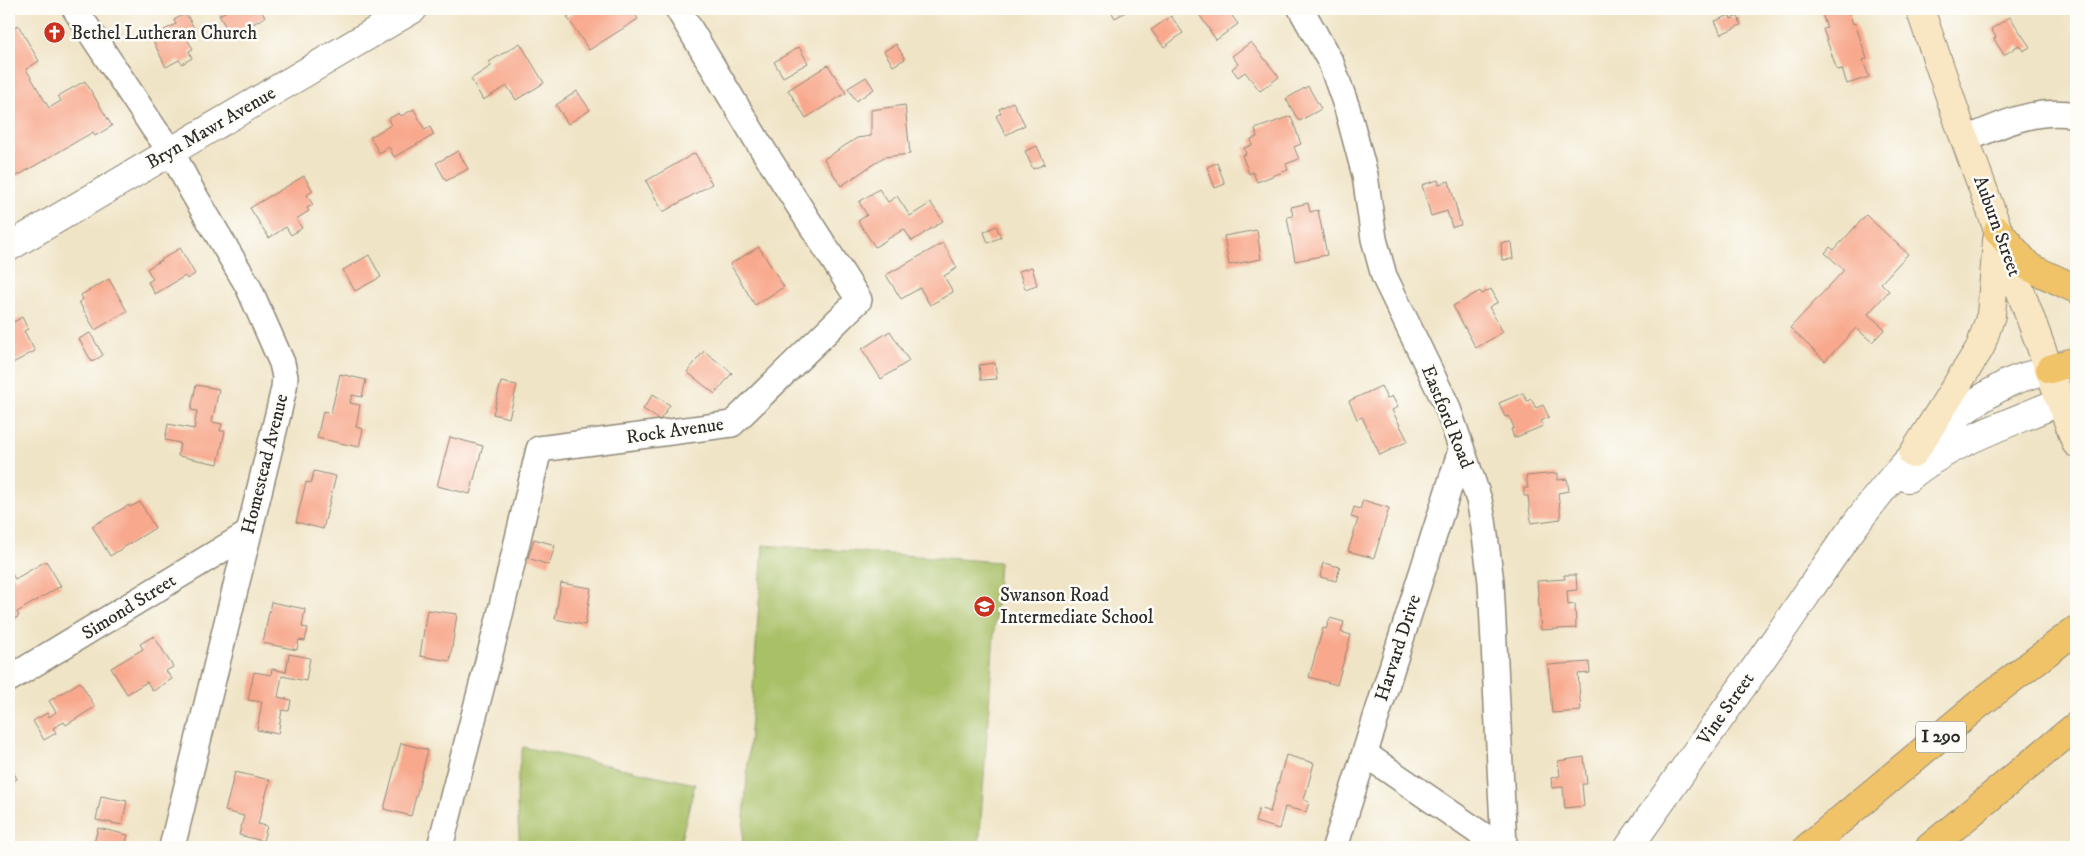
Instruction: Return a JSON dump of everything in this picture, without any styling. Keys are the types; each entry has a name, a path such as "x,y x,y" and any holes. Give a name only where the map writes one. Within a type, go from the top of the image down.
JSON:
{"highway":[{"path":"1998,231 2029,267 2076,289"},
{"path":"2050,369 2076,361"},
{"name":"I 290","path":"1808,847 1979,704 2076,630"},
{"path":"1930,847 2076,726"}],"main road":[{"name":"Auburn Street","path":"1920,9 1965,140 2076,443"},
{"path":"1913,454 1973,361 1984,340 1991,315 1998,231"}],"street":[{"name":"Homestead Avenue","path":"75,9 155,130 171,150 192,191 248,286 282,363 285,377 284,388 172,847"},
{"name":"Bryn Mawr Avenue","path":"9,247 413,9"},
{"name":"Rock Avenue","path":"440,847 498,623 539,449 732,424 859,300 758,142 678,9"},
{"name":"Eastford Road","path":"1301,9 1330,63 1348,108 1365,175 1374,239 1384,276 1447,406 1480,506 1489,560 1502,847"},
{"path":"1965,140 2028,115 2043,113 2076,115"},
{"name":"Vine Street","path":"1629,847 1873,501 1913,454 1959,414 2008,383 2050,369"},
{"name":"Vine Street","path":"1823,572 1890,496 1922,467 1944,453 1992,429 2061,401"},
{"name":"Harvard Drive","path":"1335,847 1461,450"},
{"name":"Simond Street","path":"9,679 248,533"},
{"path":"1365,754 1502,847"}],"green space":[{"path":"763,545 999,562 979,847 742,847"},
{"path":"523,747 695,784 679,847 520,847 517,786"}],"building":[{"path":"230,9 260,9 265,17 231,37 219,15"},
{"path":"579,9 632,9 638,19 589,50 567,17"},
{"path":"1110,9 1131,9 1115,18"},
{"path":"1207,9 1236,9 1230,13 1238,24 1216,40 1199,14"},
{"path":"1820,9 1848,9 1853,24 1855,23 1867,59 1863,60 1869,77 1847,84 1842,69 1837,70 1823,29 1827,28"},
{"path":"186,13 197,34 187,39 193,49 189,51 192,58 182,64 179,60 166,67 151,37 176,24 174,20"},
{"path":"1730,15 1731,19 1738,16 1741,25 1721,34 1715,21"},
{"path":"1171,16 1183,33 1164,47 1151,30"},
{"path":"2010,17 2030,47 2023,51 2019,45 2004,55 1994,39 1996,37 1991,29"},
{"path":"18,25 39,61 26,69 49,108 61,101 58,96 85,81 112,126 95,136 93,132 12,179 9,173 9,31"},
{"path":"1251,42 1279,77 1260,91 1245,72 1238,77 1232,69 1238,64 1232,56"},
{"path":"520,43 544,83 516,100 507,86 483,100 471,79 491,66 489,62"},
{"path":"896,44 905,59 893,66 884,51"},
{"path":"799,47 808,63 783,77 774,62"},
{"path":"828,65 846,93 806,118 788,90"},
{"path":"866,77 874,89 856,101 848,88"},
{"path":"1308,86 1321,109 1299,121 1286,99"},
{"path":"577,91 590,110 568,124 556,105"},
{"path":"1013,102 1025,125 1006,135 996,116 1001,113 999,109"},
{"path":"905,105 910,154 884,157 841,186 824,159 857,138 871,136 871,110"},
{"path":"414,109 425,130 430,127 434,135 394,157 389,147 379,153 370,137 391,125 388,119 399,113 401,116"},
{"path":"1291,116 1301,144 1294,147 1299,159 1286,164 1288,170 1257,182 1253,172 1249,174 1242,155 1246,154 1244,148 1252,145 1251,139 1257,137 1255,129"},
{"path":"1037,146 1045,164 1033,169 1025,151"},
{"path":"458,151 468,169 446,181 436,163"},
{"path":"695,153 712,184 663,212 646,181"},
{"path":"1217,163 1225,184 1215,188 1207,167"},
{"path":"304,176 313,191 307,195 313,205 307,208 309,211 296,219 302,228 291,235 286,227 269,238 250,208"},
{"path":"1438,180 1439,184 1449,181 1461,225 1452,227 1447,211 1431,216 1422,185"},
{"path":"879,189 888,202 897,196 910,216 931,203 943,221 912,241 904,229 875,247 858,221 867,215 859,202"},
{"path":"1308,203 1310,212 1318,210 1327,255 1295,261 1287,217 1293,216 1291,207"},
{"path":"1866,215 1908,254 1881,283 1889,291 1868,314 1885,329 1872,342 1856,328 1825,361 1790,328 1844,270 1825,253 1830,247 1834,250"},
{"path":"996,226 1001,237 988,243 984,232"},
{"path":"1257,230 1261,259 1229,265 1224,236"},
{"path":"1511,242 1513,259 1502,260 1501,243"},
{"path":"943,243 957,268 944,276 953,292 930,305 920,288 901,299 886,275"},
{"path":"759,247 784,287 755,305 730,264"},
{"path":"180,248 195,274 187,279 185,276 155,294 148,282 153,279 147,269"},
{"path":"369,255 381,277 355,291 343,270"},
{"path":"1032,267 1037,285 1025,289 1019,271"},
{"path":"109,279 127,311 95,330 79,302 83,299 81,295"},
{"path":"1491,289 1498,302 1489,307 1503,332 1476,348 1453,306 1480,291 1482,294"},
{"path":"22,317 28,329 24,331 35,351 11,364 9,360 9,319 12,318 14,322"},
{"path":"890,331 909,361 881,379 862,349"},
{"path":"90,333 103,355 92,362 79,339"},
{"path":"704,351 732,373 715,394 687,372"},
{"path":"995,363 997,379 981,380 979,365"},
{"path":"340,374 366,380 362,397 352,395 350,403 360,405 356,427 363,429 359,447 317,438 323,411 331,413"},
{"path":"501,382 517,385 509,418 493,414"},
{"path":"196,385 219,389 212,422 222,424 220,431 225,431 218,464 178,456 180,443 165,440 168,424 194,429 197,411 191,410"},
{"path":"1381,386 1387,399 1392,396 1398,407 1392,410 1408,441 1380,455 1362,417 1357,419 1349,401"},
{"path":"1523,393 1527,401 1531,399 1536,408 1543,405 1549,417 1541,421 1543,426 1514,438 1511,429 1514,428 1509,416 1505,417 1499,403"},
{"path":"653,394 670,405 660,420 643,409"},
{"path":"450,437 483,446 470,494 437,486"},
{"path":"314,471 336,476 323,529 296,522 306,482 311,483"},
{"path":"1558,473 1558,480 1567,479 1569,491 1558,493 1561,519 1531,523 1528,496 1524,496 1524,488 1528,488 1526,476"},
{"path":"1363,500 1389,508 1374,558 1348,551 1358,519 1351,517 1354,507 1360,509"},
{"path":"140,502 155,528 110,556 92,526 129,505 130,507"},
{"path":"534,539 555,545 549,565 528,558"},
{"path":"46,561 61,586 17,612 19,616 11,621 9,617 9,569 15,579"},
{"path":"1323,563 1340,567 1336,581 1320,577"},
{"path":"1564,575 1576,575 1577,590 1567,591 1568,605 1575,604 1576,628 1541,630 1537,581 1565,579"},
{"path":"561,583 591,588 585,625 555,619"},
{"path":"271,602 305,609 302,627 308,628 305,641 299,640 297,650 263,643"},
{"path":"427,610 457,614 450,661 420,656"},
{"path":"1330,618 1344,622 1341,632 1351,635 1337,685 1309,677 1323,628 1326,629"},
{"path":"154,636 173,667 166,671 172,679 153,691 147,682 127,694 111,668 143,649 140,644"},
{"path":"289,654 310,658 306,681 282,676 278,697 291,700 289,711 282,710 278,734 257,730 262,702 248,700 254,672 271,675 272,669 286,672"},
{"path":"1589,662 1590,673 1578,674 1581,711 1552,713 1548,665"},
{"path":"80,682 95,707 66,725 64,722 53,728 56,733 44,740 33,721 47,713 49,717 56,712 49,701"},
{"path":"401,743 428,750 411,816 384,809"},
{"path":"1286,755 1314,763 1304,800 1309,802 1306,812 1285,807 1279,829 1255,822 1259,808 1270,812"},
{"path":"1584,757 1587,784 1582,784 1584,806 1565,808 1563,787 1552,788 1551,778 1560,776 1558,761"},
{"path":"9,765 17,779 9,784"},
{"path":"235,772 270,780 258,824 267,826 263,841 239,835 244,816 225,811"},
{"path":"101,796 127,801 122,825 96,820"},
{"path":"98,828 128,835 125,847 93,847"},
{"path":"1396,842 1411,847 1394,847"}],"place":[{"name":"Bethel Lutheran Church","path":"55,33"},
{"name":"Swanson Road Intermediate School","path":"984,606"}]}
